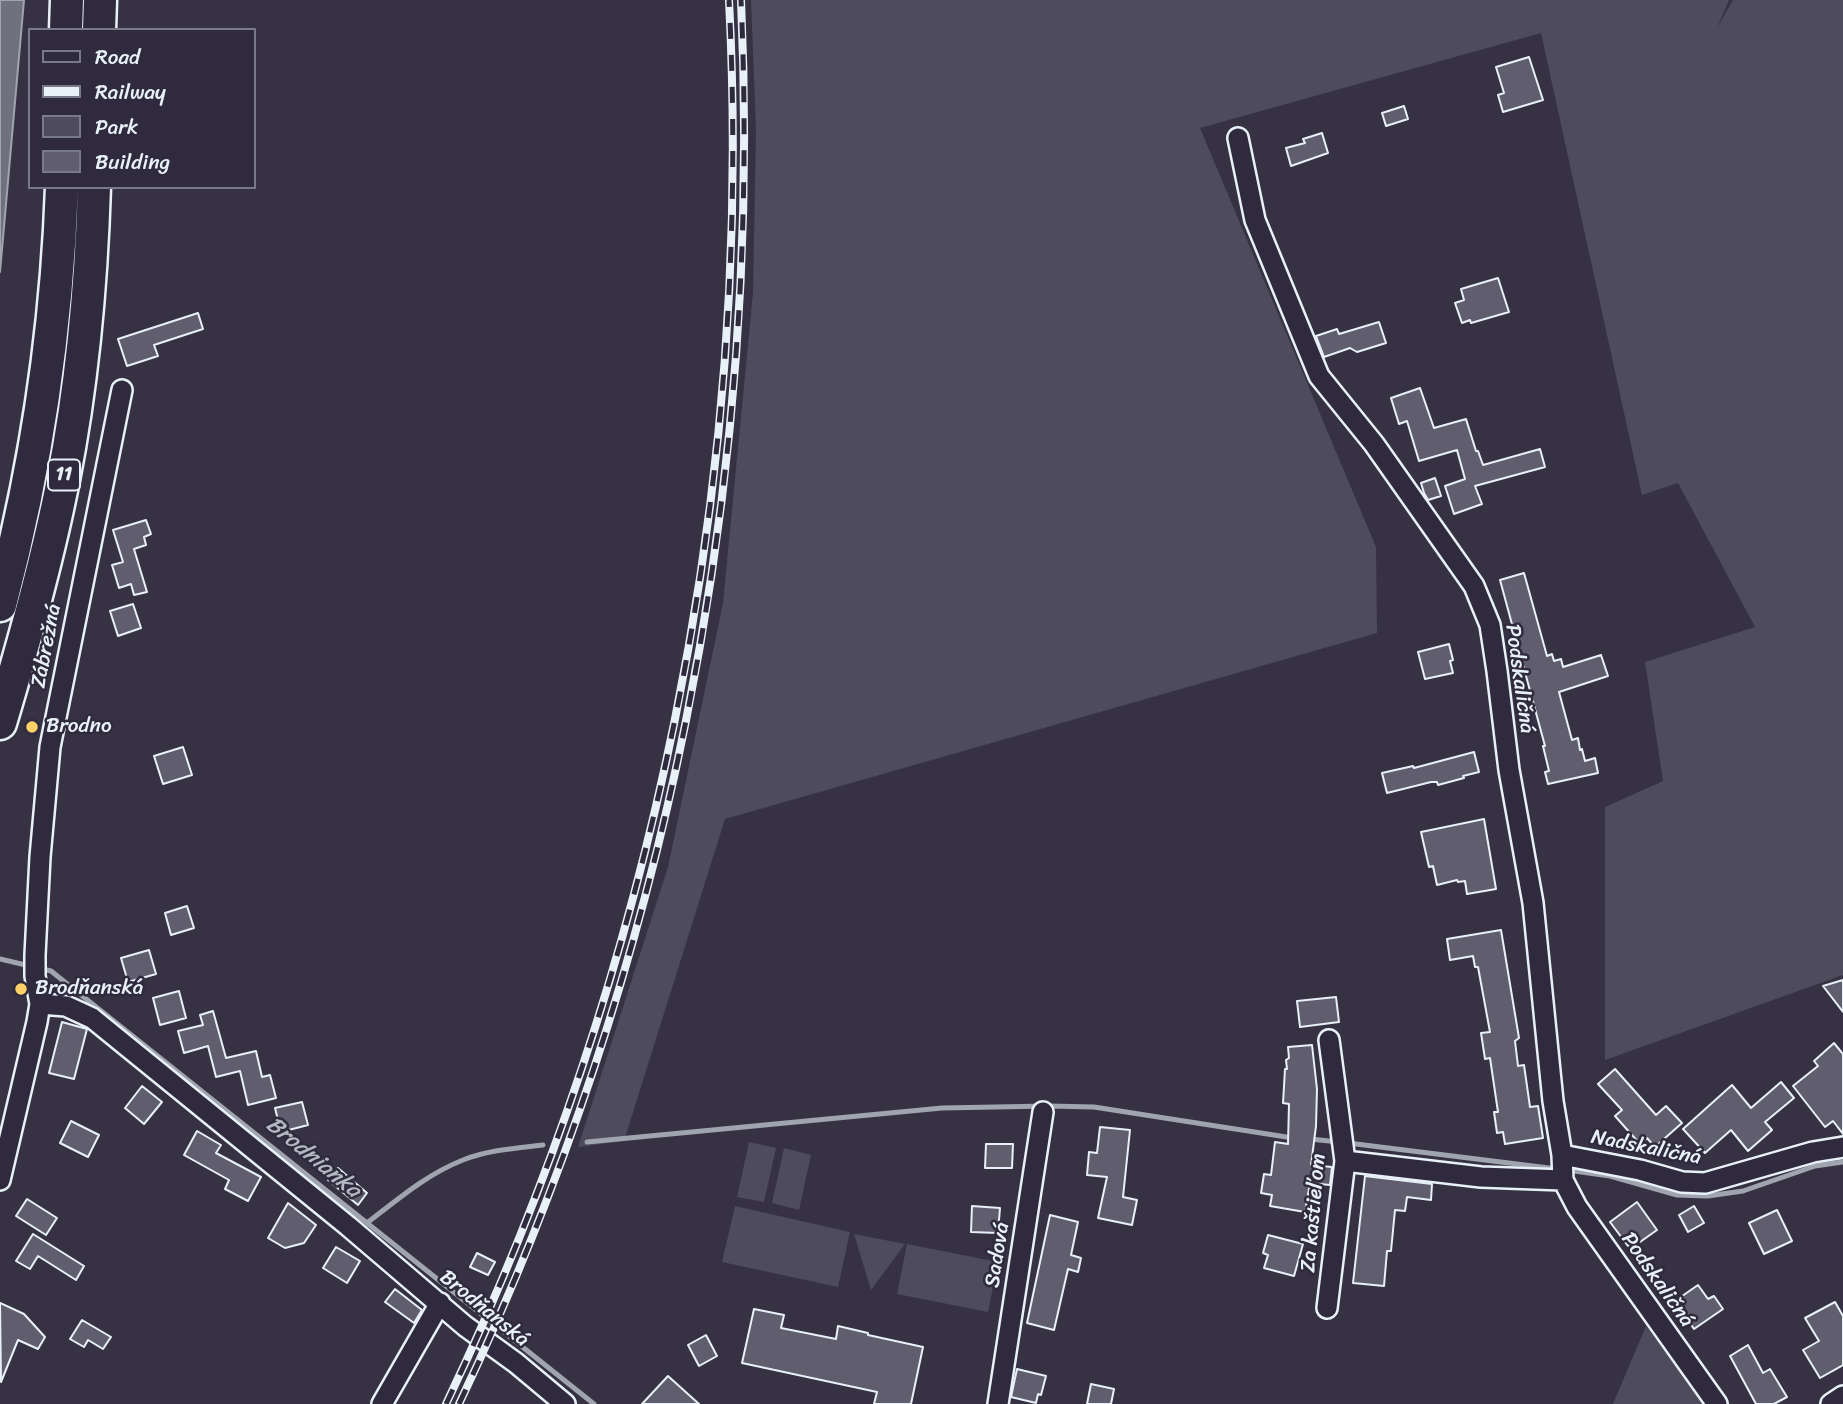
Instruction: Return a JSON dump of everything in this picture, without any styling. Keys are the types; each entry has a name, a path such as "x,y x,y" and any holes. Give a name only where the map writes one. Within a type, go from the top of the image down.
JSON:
{"main road":[{"path":"66,28 67,0"},
{"path":"99,28 100,0"},
{"name":"11","path":"0,605 30,475 44,393 53,317 62,189"},
{"name":"11","path":"0,723 45,566 64,479 84,332 94,189"}],"street":[{"name":"Podskaličná","path":"1238,138 1255,220 1320,376 1374,444 1474,586 1490,625 1508,770 1533,903 1553,1101 1563,1168 1577,1207 1717,1404"},
{"name":"Zábrežná","path":"40,1004 35,976 35,955 50,747 122,390"},
{"path":"0,1180 40,1004"},
{"name":"Brodňanská","path":"40,1004 66,1006 92,1018 337,1217 465,1326 516,1363 565,1404"},
{"name":"Za kaštieľom","path":"1327,1308 1343,1148 1329,1040"},
{"name":"Sadová","path":"998,1404 1042,1112"},
{"name":"Nadskaličná","path":"1343,1148 1481,1177 1563,1168 1640,1170 1682,1182 1705,1183 1813,1152 1843,1147"},
{"path":"382,1404 440,1303"},
{"path":"1831,1404 1843,1396"}],"green space":[{"path":"751,0 1729,0 1717,28 1733,0 1843,0 1843,975 1605,1060 1605,807 1663,781 1645,662 1755,627 1678,483 1642,495 1541,33 1200,128 1376,547 1377,633 725,819 624,1141 578,1147 668,867 723,603 753,293 756,131"},
{"path":"749,1142 776,1148 764,1202 737,1197"},
{"path":"784,1148 811,1155 799,1210 772,1203"},
{"path":"735,1206 850,1232 838,1287 722,1262"},
{"path":"854,1234 905,1244 871,1290"},
{"path":"907,1244 998,1262 988,1312 897,1294"},
{"path":"1646,1326 1704,1404 1613,1404"}],"water":[{"path":"0,0 24,0 0,272"}],"building":[{"path":"1529,57 1543,100 1503,112 1498,95 1504,93 1496,67"},
{"path":"1404,106 1408,119 1386,126 1382,113"},
{"path":"1322,133 1328,153 1291,166 1286,148 1305,143 1303,139"},
{"path":"1498,278 1509,312 1462,323 1455,303 1464,300 1461,289"},
{"path":"198,313 203,329 154,345 158,356 127,366 118,339"},
{"path":"1379,322 1386,343 1357,352 1350,348 1324,357 1316,336 1337,329 1339,334"},
{"path":"1420,388 1434,428 1466,419 1483,465 1540,449 1545,467 1475,486 1482,504 1454,514 1445,486 1465,479 1457,450 1419,461 1407,421 1399,424 1391,398"},
{"path":"1435,478 1441,496 1428,500 1421,483"},
{"path":"146,520 151,534 144,537 146,545 134,549 147,592 134,595 131,584 119,588 112,565 123,562 113,530"},
{"path":"1524,573 1547,656 1552,654 1554,661 1561,659 1563,667 1601,655 1608,676 1559,692 1572,740 1578,738 1585,761 1595,758 1598,773 1548,784 1545,746 1500,580"},
{"path":"133,604 141,628 118,636 110,611"},
{"path":"1449,644 1453,673 1425,679 1418,652"},
{"path":"183,747 192,775 163,784 154,756"},
{"path":"1474,752 1479,772 1438,785 1437,782 1431,782 1387,793 1382,773 1413,766 1414,768"},
{"path":"1484,819 1496,889 1467,894 1465,881 1457,880 1437,885 1433,866 1429,867 1421,832"},
{"path":"187,906 194,928 171,935 165,913"},
{"path":"1501,930 1519,1038 1515,1041 1518,1066 1524,1065 1530,1107 1538,1106 1543,1138 1505,1144 1503,1132 1497,1133 1494,1112 1498,1112 1490,1058 1485,1059 1481,1033 1490,1032 1478,967 1475,967 1473,956 1450,960 1447,939"},
{"path":"149,950 156,974 128,982 121,958"},
{"path":"1843,980 1843,1012 1823,986"},
{"path":"179,991 186,1018 160,1025 153,998"},
{"path":"1336,997 1339,1022 1300,1027 1297,1001"},
{"path":"213,1011 226,1058 256,1051 262,1077 270,1075 276,1098 248,1105 240,1071 216,1077 208,1046 184,1053 178,1031 203,1025 200,1015"},
{"path":"62,1022 87,1029 74,1079 49,1073"},
{"path":"1834,1043 1843,1054 1843,1134 1833,1121 1825,1127 1793,1086 1818,1066 1814,1061"},
{"path":"1312,1045 1317,1089 1311,1165 1332,1167 1330,1185 1310,1183 1305,1212 1270,1206 1272,1195 1261,1193 1264,1174 1271,1175 1275,1142 1288,1144 1289,1104 1283,1103 1288,1047"},
{"path":"1615,1069 1656,1115 1666,1106 1682,1123 1655,1147 1647,1138 1640,1144 1615,1116 1622,1110 1598,1084"},
{"path":"1781,1082 1794,1098 1765,1122 1772,1130 1748,1151 1731,1130 1705,1153 1683,1129 1732,1085 1751,1108"},
{"path":"142,1086 162,1102 144,1124 125,1108"},
{"path":"302,1102 308,1125 281,1132 275,1108"},
{"path":"71,1121 99,1135 88,1157 60,1143"},
{"path":"1100,1127 1130,1130 1123,1197 1137,1200 1132,1225 1098,1218 1107,1177 1087,1175 1089,1152 1097,1153"},
{"path":"197,1131 221,1145 216,1153 261,1177 248,1201 225,1189 229,1180 184,1155"},
{"path":"986,1144 1013,1144 1012,1168 985,1168"},
{"path":"338,1168 367,1193 358,1205 328,1180"},
{"path":"1365,1176 1432,1184 1431,1200 1407,1197 1405,1211 1395,1210 1384,1286 1353,1283"},
{"path":"27,1199 57,1218 46,1235 16,1216"},
{"path":"1637,1202 1657,1230 1640,1242 1637,1239 1628,1246 1610,1222"},
{"path":"288,1203 316,1225 304,1243 285,1248 268,1238"},
{"path":"972,1206 1000,1208 998,1233 971,1232"},
{"path":"1694,1206 1704,1223 1688,1232 1679,1215"},
{"path":"1777,1210 1792,1241 1764,1254 1749,1223"},
{"path":"1050,1215 1078,1222 1071,1255 1081,1258 1078,1272 1068,1269 1054,1330 1027,1323"},
{"path":"33,1234 84,1266 76,1280 38,1256 30,1269 16,1261"},
{"path":"1268,1235 1303,1244 1294,1276 1264,1268 1268,1255 1263,1253"},
{"path":"336,1247 360,1261 347,1283 323,1268"},
{"path":"477,1253 495,1262 488,1275 470,1267"},
{"path":"1698,1285 1708,1299 1714,1296 1723,1309 1694,1329 1675,1301"},
{"path":"395,1289 422,1310 414,1323 385,1302"},
{"path":"1835,1302 1843,1316 1843,1365 1820,1378 1803,1350 1819,1341 1805,1318"},
{"path":"0,1303 24,1314 45,1337 38,1349 18,1340 1,1382"},
{"path":"754,1309 784,1315 781,1328 836,1339 838,1326 923,1347 911,1404 874,1404 877,1392 742,1363"},
{"path":"82,1320 111,1337 103,1349 88,1340 84,1347 70,1339"},
{"path":"706,1335 717,1356 699,1366 688,1345"},
{"path":"1748,1345 1763,1373 1770,1369 1787,1397 1774,1404 1756,1404 1730,1356"},
{"path":"1017,1369 1046,1376 1036,1403 1011,1397"},
{"path":"668,1376 699,1404 642,1404"},
{"path":"1091,1384 1114,1389 1111,1404 1087,1404"}],"waterway":[{"name":"Brodnianka","path":"0,959 51,971 594,1404"},
{"path":"587,1142 942,1108 1048,1106 1094,1107 1293,1138"},
{"path":"1310,1139 1339,1142"},
{"path":"1348,1143 1557,1169"},
{"path":"367,1223 413,1188 463,1160 503,1150 543,1145"},
{"path":"1567,1170 1610,1176 1677,1195 1708,1196 1743,1191 1815,1166 1843,1162"}],"railway":[{"path":"446,1404 519,1239 581,1069 634,896 675,720 705,541 725,362 733,181 729,0"},
{"path":"459,1404 532,1238 594,1068 645,895 686,719 716,541 735,362 744,181 741,0"}],"place":[{"name":"Brodno","path":"32,727"},
{"name":"Brodňanská","path":"21,989"}]}
